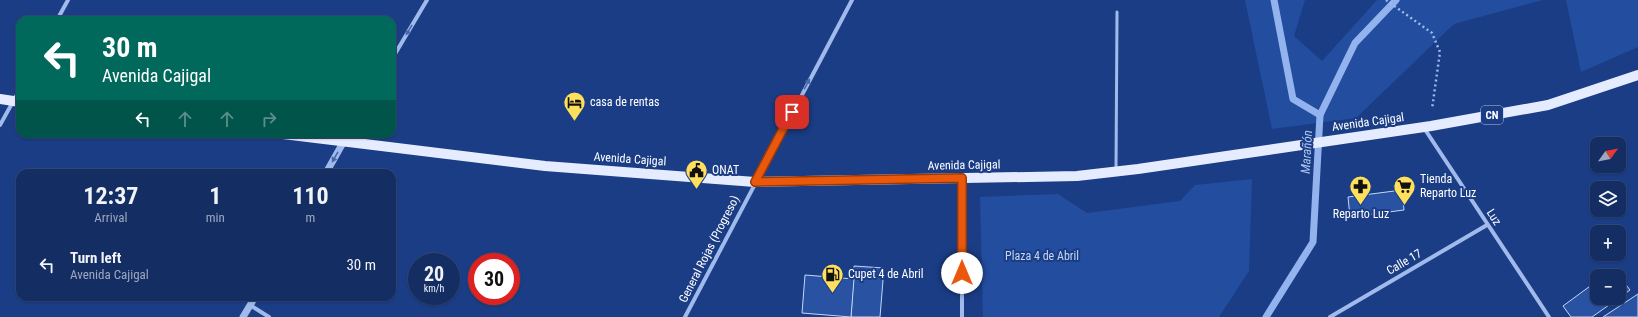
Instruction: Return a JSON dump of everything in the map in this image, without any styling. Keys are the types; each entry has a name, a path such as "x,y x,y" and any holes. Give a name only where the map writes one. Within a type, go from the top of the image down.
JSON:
{"main road":[{"name":"Avenida Cajigal","path":"325,138 545,166 755,182 1078,176 1116,172 1428,127 1548,105 1638,75"},
{"path":"0,99 16,101"}],"street":[{"path":"59,16 68,0"},
{"path":"396,52 427,0"},
{"name":"General Rojas (Progreso)","path":"685,317 852,0"},
{"path":"0,125 16,102"},
{"name":"Luz","path":"1428,127 1487,225 1549,317"},
{"path":"328,169 345,140"},
{"path":"962,178 962,317"},
{"name":"Calle 17","path":"1330,317 1487,225"},
{"path":"244,317 252,301"},
{"path":"250,305 269,317"}],"lane":[{"path":"1116,12 1116,172"}],"path":[{"path":"1386,0 1432,33 1440,52 1428,127"}],"green space":[{"path":"1245,0 1305,0 1294,36 1322,61 1377,0 1543,0 1454,24 1356,118 1272,129"},
{"path":"1566,0 1638,0 1638,47 1581,72"},
{"name":"Plaza 4 de Abril","path":"1252,179 1249,271 1219,317 983,317 980,197 1058,194 1087,213 1180,201 1195,185"}],"building":[{"path":"1402,190 1404,210 1350,217 1348,197"},
{"path":"854,266 884,268 880,317 851,317"},
{"path":"805,275 854,279 851,317 802,313"},
{"path":"1626,285 1630,290 1626,293"},
{"path":"1590,286 1590,305 1609,305 1592,317 1571,317 1563,306"},
{"path":"1638,294 1638,317 1603,317 1621,305 1626,305 1626,302"}],"waterway":[{"path":"1274,0 1293,99 1320,115"},
{"name":"Marañón","path":"1266,317 1313,242 1320,115 1355,43 1396,0"}],"place":[{"name":"casa de rentas","path":"575,122"},
{"name":"ONAT","path":"696,190"},
{"name":"Reparto Luz","path":"1361,206"},
{"name":"Tienda Reparto Luz","path":"1404,206"},
{"name":"Cupet 4 de Abril","path":"833,294"}],"route":[{"path":"792,112 755,182 962,178 962,273"}]}
